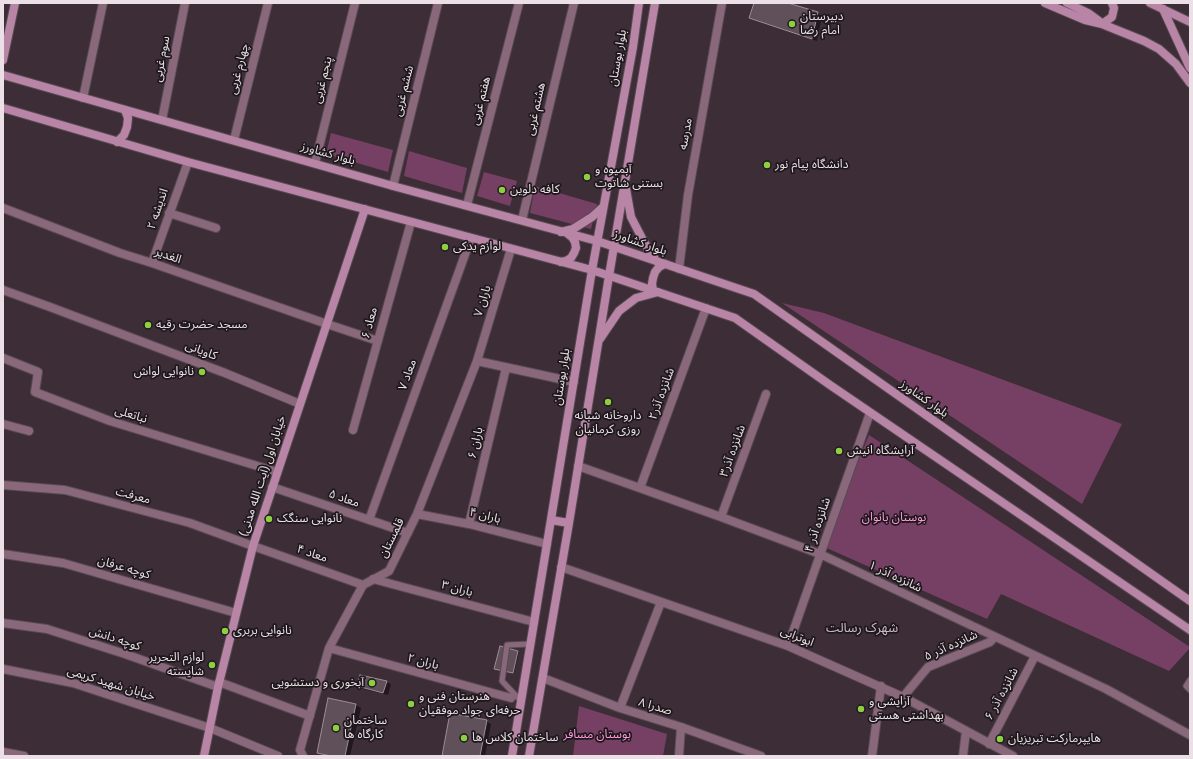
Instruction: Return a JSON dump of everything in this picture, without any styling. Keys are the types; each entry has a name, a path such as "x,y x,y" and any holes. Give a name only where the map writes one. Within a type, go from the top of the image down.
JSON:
{"street":[{"path":"3,60 15,3"},
{"path":"83,98 103,3"},
{"name":"سوم غربی","path":"162,120 185,3"},
{"name":"چهارم غربی","path":"234,140 268,3"},
{"name":"پنجم غربی","path":"315,163 354,3"},
{"name":"ششم غربی","path":"393,186 438,3"},
{"name":"هفتم غربی","path":"467,205 519,3"},
{"name":"هشتم غربی","path":"522,220 574,3"},
{"path":"529,756 655,3"},
{"name":"مدرسه","path":"679,269 688,195 722,3"},
{"path":"1045,3 1085,20 1102,24 1144,41 1159,49 1176,64 1190,83"},
{"path":"1067,3 1088,13 1102,24"},
{"path":"1102,24 1112,17 1114,8 1112,3"},
{"path":"1150,3 1190,22"},
{"name":"بلوار بوستان","path":"512,756 592,270 632,47 637,4"},
{"path":"1163,9 1190,68"},
{"name":"بلوار کشاورز","path":"3,75 393,186 597,241 754,294 1186,596 1190,601"},
{"path":"3,108 188,162 592,270 735,318 870,413 1189,630"},
{"path":"117,142 124,135 128,127 128,118 125,110"},
{"name":"اندیشه ۲","path":"152,263 188,162"},
{"path":"625,183 631,217 656,261"},
{"path":"564,233 592,217 604,207"},
{"name":"الغدیر","path":"3,208 120,254 152,263 378,341"},
{"name":"خیابان اول (آیت الله مدنی)","path":"204,756 218,684 253,546 365,209"},
{"path":"169,213 216,228"},
{"name":"معاد ۶","path":"353,430 411,222"},
{"path":"561,262 571,258 576,248 572,237 564,233"},
{"name":"معاد ۷","path":"369,520 471,238"},
{"name":"باران ۷","path":"477,361 511,249"},
{"path":"656,291 652,284 653,278 659,267 665,264"},
{"name":"کاویانی","path":"3,290 218,370 300,404"},
{"path":"598,341 618,311 636,298 656,291"},
{"name":"شانزده آذر۲","path":"640,488 706,308"},
{"name":"نباتعلی","path":"3,358 38,372 35,392 110,421 277,472"},
{"path":"477,361 574,382"},
{"name":"قلمستان","path":"362,585 389,571 417,514 477,361"},
{"name":"باران ۶","path":"469,524 506,368"},
{"name":"شانزده آذر۳","path":"722,517 766,394"},
{"name":"شانزده آذر ۴","path":"788,646 870,413"},
{"path":"3,424 29,431"},
{"name":"شانزده آذر ۱","path":"578,466 722,517 820,554 1106,689 1190,735"},
{"name":"معرفت","path":"3,486 65,490 190,523 253,546"},
{"name":"معاد ۵","path":"272,487 408,533"},
{"name":"باران ۴","path":"417,514 469,524 547,544"},
{"path":"551,520 569,523"},
{"name":"معاد ۴","path":"253,546 362,585"},
{"name":"کوچه عرفان","path":"3,554 63,563 236,613"},
{"name":"ابوترابی","path":"561,567 788,646 881,686 1013,756"},
{"name":"باران ۳","path":"373,579 534,622"},
{"path":"303,756 300,750 329,648 362,585"},
{"path":"620,708 661,602"},
{"name":"کوچه دانش","path":"3,623 47,629 218,684 310,716"},
{"name":"شانزده آذر ۵","path":"903,697 928,667 990,642 995,637"},
{"name":"باران ۲","path":"329,648 511,698"},
{"name":"شانزده آذر ۶","path":"989,744 1035,656"},
{"name":"خیابان شهید کریمی","path":"3,669 73,683 210,728 278,756"},
{"name":"صدرا ۸","path":"543,678 620,708 681,727 760,756"},
{"path":"872,756 881,686"},
{"path":"679,756 681,727"},
{"path":"963,756 966,731"},
{"path":"3,752 24,756"}],"lane":[{"path":"521,701 502,681 507,645 530,644"},
{"path":"1190,680 1186,686 1190,690"}],"green space":[{"path":"331,133 393,150 388,172 326,154"},
{"path":"409,151 467,168 462,193 404,176"},
{"path":"484,172 517,181 510,206 477,196"},
{"path":"535,186 597,204 591,229 530,213"},
{"path":"782,303 824,313 1122,424 1082,504"},
{"name":"بوستان بانوان","path":"869,435 1190,648 1169,671 1001,594 987,619 822,546"},
{"name":"بوستان مسافر","path":"579,706 667,734 663,756 573,756"}],"building":[{"name":"دبیرستان امام رضا","path":"754,3 788,3 818,12 812,39 749,18"},
{"path":"500,646 518,651 513,673 494,669"},
{"name":"آبخوری و دستشویی","path":"360,675 387,681 383,693 357,686"},
{"name":"ساختمان کارگاه ها","path":"328,698 356,704 345,756 331,756 317,753"},
{"name":"ساختمان کلاس ها","path":"450,713 487,720 480,756 442,756"}],"place":[{"name":"دبیرستان امام رضا","path":"792,24"},
{"name":"دانشگاه پیام نور","path":"767,165"},
{"name":"آبمیوه و بستنی شاتوت","path":"587,177"},
{"name":"کافه دلوین","path":"502,190"},
{"name":"لوازم یدکی","path":"445,247"},
{"name":"مسجد حضرت رقیه","path":"148,325"},
{"name":"نانوایی لواش","path":"202,372"},
{"name":"داروخانه شبانه روزی کرمانیان","path":"608,402"},
{"name":"آرایشگاه انیش","path":"839,451"},
{"name":"نانوایی سنگک","path":"269,519"},
{"name":"نانوایی بربری","path":"225,631"},
{"name":"لوازم التحریر شایسته","path":"212,665"},
{"name":"آبخوری و دستشویی","path":"372,683"},
{"name":"هنرستان فنی و حرفه‌ای جواد موفقیان","path":"411,704"},
{"name":"آرایشی و بهداشتی هستی","path":"861,709"},
{"name":"ساختمان کارگاه ها","path":"336,728"},
{"name":"ساختمان کلاس ها","path":"464,738"},
{"name":"هایپرمارکت تبریزیان","path":"1000,739"}],"district":[{"name":"شهرک رسالت","path":"862,629"}]}
